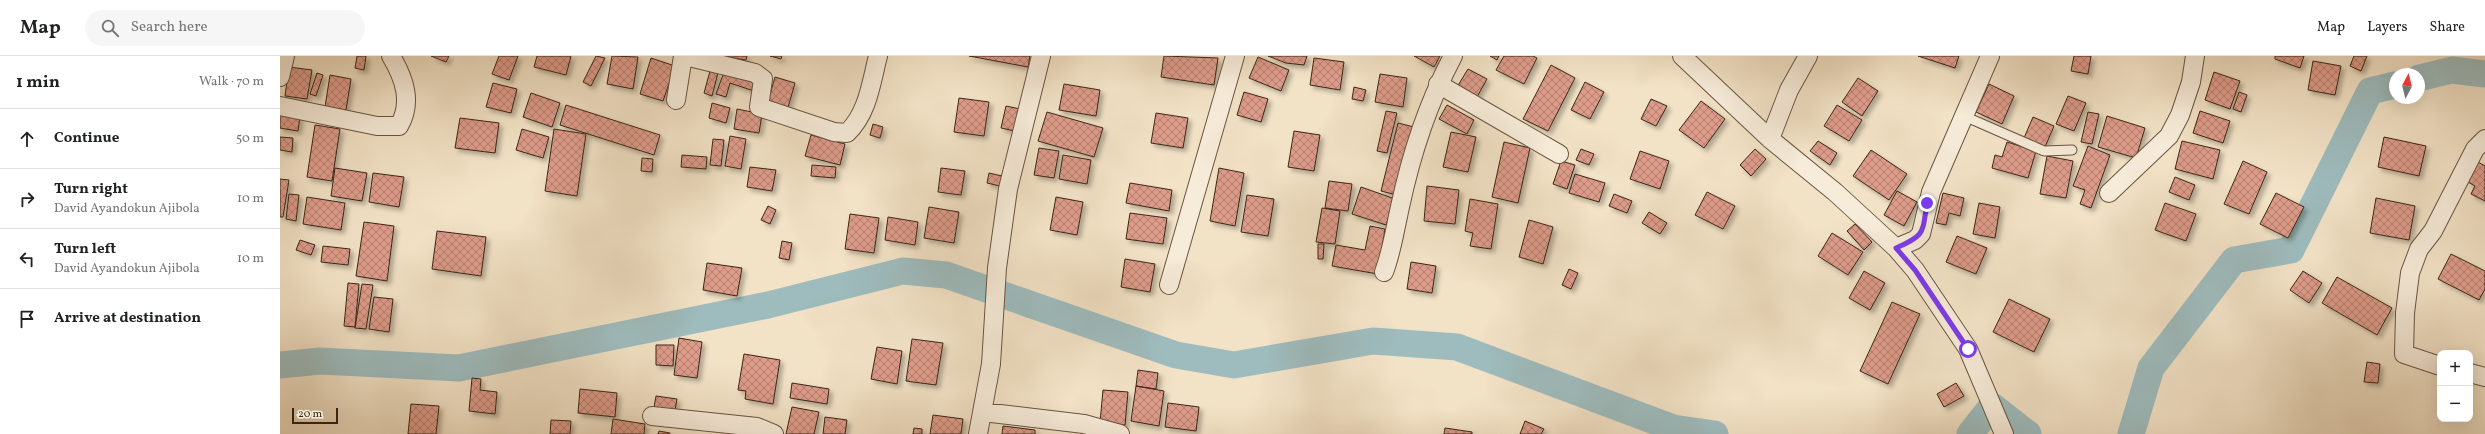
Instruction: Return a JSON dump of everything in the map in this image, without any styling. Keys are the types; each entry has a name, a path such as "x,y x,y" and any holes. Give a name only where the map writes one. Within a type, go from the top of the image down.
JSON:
{"street":[{"path":"280,77 285,56"},
{"path":"280,106 376,126 399,126 405,116 407,105 404,77 392,56"},
{"path":"676,100 684,56 755,73 763,79 758,107 834,132 847,133 857,124 864,110 878,56"},
{"path":"978,434 991,364 997,268 1008,189 1041,56"},
{"path":"1169,285 1235,56"},
{"path":"1384,272 1392,252 1400,206 1422,128 1438,84 1453,56"},
{"path":"1682,56 1770,139 1835,192 1896,248 1915,270 1968,349 2004,434"},
{"path":"1770,139 1789,90 1808,56"},
{"path":"1896,248 1915,240 1921,234 1931,192 1990,56"},
{"path":"2109,193 2169,136 2180,116 2191,82 2195,56"},
{"path":"1438,84 1559,154"},
{"path":"2437,365 2404,354 2405,313 2410,273 2419,249 2433,231 2475,149 2485,139"},
{"path":"2473,375 2485,377"},
{"path":"983,412 1084,424 1120,434"},
{"path":"652,416 756,427 774,434"}],"lane":[{"path":"1964,116 2044,151 2072,150"}],"building":[{"path":"357,56 366,56 364,70 355,68"},
{"path":"431,56 449,56 446,62"},
{"path":"499,56 518,56 509,80 492,74"},
{"path":"537,56 571,56 566,75 534,67"},
{"path":"596,56 605,58 591,86 583,82"},
{"path":"612,56 638,57 633,89 607,84"},
{"path":"722,56 747,56 746,60"},
{"path":"770,56 782,56 781,59"},
{"path":"969,56 1030,56 1028,67"},
{"path":"1164,56 1218,58 1214,85 1161,77"},
{"path":"1268,56 1307,56 1304,65 1286,63"},
{"path":"1414,56 1440,56 1434,67"},
{"path":"1490,56 1499,56 1497,60"},
{"path":"1504,56 1533,56 1537,58 1524,84 1496,70"},
{"path":"1918,56 1959,56 1955,68"},
{"path":"2074,56 2091,56 2088,74 2071,71"},
{"path":"2275,56 2304,56 2300,68 2275,59"},
{"path":"2354,56 2367,56 2361,71 2350,66"},
{"path":"1258,57 1289,70 1281,91 1249,78"},
{"path":"651,58 675,66 663,101 640,94"},
{"path":"1314,58 1344,62 1340,90 1310,85"},
{"path":"2313,61 2341,66 2335,95 2308,90"},
{"path":"1551,65 1575,78 1548,131 1523,119"},
{"path":"289,67 312,70 307,99 285,96"},
{"path":"1468,69 1487,79 1477,97 1457,87"},
{"path":"710,71 718,73 712,96 704,93"},
{"path":"724,72 757,83 754,91 730,83 726,97 716,94"},
{"path":"2214,72 2240,81 2230,109 2205,100"},
{"path":"317,73 323,75 316,96 310,94"},
{"path":"1380,74 1407,78 1403,107 1375,102"},
{"path":"330,75 351,79 346,110 325,107"},
{"path":"775,77 795,83 787,111 767,105"},
{"path":"1858,78 1878,91 1862,116 1842,102"},
{"path":"1585,82 1604,92 1590,119 1571,110"},
{"path":"493,83 517,89 511,113 486,107"},
{"path":"1064,84 1100,90 1096,116 1059,110"},
{"path":"1989,84 2014,96 2002,124 1976,112"},
{"path":"1354,87 1366,90 1363,101 1352,99"},
{"path":"1244,92 1268,99 1261,122 1237,115"},
{"path":"2239,92 2247,95 2241,112 2233,109"},
{"path":"531,93 560,103 552,127 523,117"},
{"path":"2068,96 2086,103 2074,131 2056,124"},
{"path":"959,98 989,102 984,136 954,132"},
{"path":"1651,99 1667,106 1656,126 1641,119"},
{"path":"1701,101 1725,119 1704,148 1679,130"},
{"path":"712,103 730,108 726,123 709,118"},
{"path":"566,105 660,135 654,155 560,125"},
{"path":"1447,105 1474,120 1467,134 1439,119"},
{"path":"1837,105 1862,120 1849,141 1824,126"},
{"path":"1006,106 1020,109 1015,131 1001,128"},
{"path":"737,109 762,114 759,133 734,129"},
{"path":"1386,111 1397,113 1387,153 1377,151"},
{"path":"2200,111 2230,121 2223,143 2193,133"},
{"path":"1047,112 1103,128 1094,157 1038,141"},
{"path":"2088,112 2099,114 2092,144 2081,142"},
{"path":"280,113 300,116 298,131 280,128"},
{"path":"1156,113 1188,118 1183,148 1151,143"},
{"path":"2107,116 2145,128 2136,158 2098,147"},
{"path":"2033,117 2054,126 2045,147 2024,138"},
{"path":"460,118 499,123 495,153 455,148"},
{"path":"1398,123 1418,128 1401,196 1381,191"},
{"path":"873,124 883,127 880,138 870,135"},
{"path":"315,125 340,129 332,181 307,177"},
{"path":"522,129 549,137 543,158 516,150"},
{"path":"554,129 586,134 577,196 545,191"},
{"path":"1294,131 1320,135 1314,171 1288,167"},
{"path":"1451,132 1476,137 1468,172 1443,167"},
{"path":"811,135 845,144 840,165 805,156"},
{"path":"730,136 746,139 741,169 725,166"},
{"path":"280,137 293,138 292,152 280,150"},
{"path":"2384,137 2426,146 2419,176 2378,167"},
{"path":"713,139 724,140 721,166 710,165"},
{"path":"1818,141 1837,153 1830,165 1810,151"},
{"path":"2182,141 2220,150 2213,179 2175,169"},
{"path":"1504,142 1530,148 1518,203 1492,197"},
{"path":"2007,142 2036,151 2028,178 1992,168 1995,155 2002,157"},
{"path":"2088,146 2110,155 2091,208 2080,204 2085,190 2073,186"},
{"path":"1039,148 1059,151 1054,178 1034,175"},
{"path":"1581,149 1594,154 1589,165 1576,160"},
{"path":"1755,149 1766,159 1751,176 1740,165"},
{"path":"1871,150 1907,174 1889,200 1853,176"},
{"path":"1640,151 1669,161 1660,189 1630,179"},
{"path":"682,155 707,157 706,169 681,167"},
{"path":"1063,155 1091,160 1087,184 1059,179"},
{"path":"2047,156 2073,161 2066,198 2040,194"},
{"path":"642,158 653,159 652,172 641,171"},
{"path":"1561,161 1575,165 1567,189 1553,184"},
{"path":"2243,161 2267,172 2249,214 2224,204"},
{"path":"2478,162 2485,166 2485,201 2471,194 2475,186 2468,182"},
{"path":"812,165 836,167 835,178 811,176"},
{"path":"750,167 776,170 772,191 747,187"},
{"path":"335,168 367,173 362,201 331,196"},
{"path":"941,168 965,171 961,195 938,192"},
{"path":"1219,168 1244,173 1235,226 1210,221"},
{"path":"373,173 404,177 399,207 369,202"},
{"path":"989,173 1002,176 1000,186 987,183"},
{"path":"1575,174 1605,183 1599,202 1569,193"},
{"path":"2175,177 2195,185 2189,200 2169,192"},
{"path":"280,179 289,180 283,217 280,217"},
{"path":"1329,181 1352,184 1348,211 1325,208"},
{"path":"1130,183 1172,190 1169,211 1126,203"},
{"path":"1427,186 1459,190 1455,224 1424,221"},
{"path":"1361,187 1395,199 1386,225 1352,214"},
{"path":"1897,191 1917,202 1904,226 1884,215"},
{"path":"1707,192 1735,206 1723,229 1695,215"},
{"path":"1943,193 1964,198 1960,216 1949,213 1946,225 1936,223"},
{"path":"2276,193 2304,207 2288,238 2260,224"},
{"path":"289,194 299,195 296,221 286,219"},
{"path":"1614,194 1632,201 1627,213 1609,206"},
{"path":"1247,195 1274,199 1268,236 1241,232"},
{"path":"307,197 345,203 341,230 303,224"},
{"path":"1056,197 1083,202 1077,235 1050,230"},
{"path":"2376,198 2415,206 2409,240 2370,233"},
{"path":"1470,199 1498,204 1491,249 1470,246 1473,233 1465,231"},
{"path":"1979,203 2000,207 1995,238 1973,234"},
{"path":"2165,203 2196,214 2186,241 2155,230"},
{"path":"768,206 776,210 770,224 761,220"},
{"path":"929,207 959,212 954,243 924,238"},
{"path":"1322,208 1340,211 1335,244 1316,242"},
{"path":"1649,212 1667,223 1660,234 1642,223"},
{"path":"1130,213 1167,218 1163,244 1126,239"},
{"path":"850,214 879,218 874,253 845,249"},
{"path":"888,217 918,222 915,245 885,240"},
{"path":"1529,220 1553,227 1543,264 1519,257"},
{"path":"364,222 394,226 387,281 356,276"},
{"path":"1855,224 1872,242 1864,250 1847,231"},
{"path":"1370,226 1385,229 1378,274 1332,266 1336,245 1365,250"},
{"path":"437,231 486,237 481,276 432,269"},
{"path":"1832,233 1863,252 1848,275 1818,256"},
{"path":"1957,236 1987,248 1976,274 1946,262"},
{"path":"300,240 315,245 311,255 296,250"},
{"path":"782,241 792,243 789,260 779,258"},
{"path":"1318,244 1324,244 1323,259 1318,259"},
{"path":"323,246 350,249 348,265 321,262"},
{"path":"2451,254 2485,271 2485,289 2479,300 2438,279"},
{"path":"1125,259 1155,264 1150,292 1121,287"},
{"path":"1411,262 1436,266 1432,293 1407,289"},
{"path":"707,263 742,268 737,296 703,290"},
{"path":"1569,269 1578,273 1571,289 1562,285"},
{"path":"1864,271 1885,283 1870,310 1849,298"},
{"path":"2303,271 2322,283 2309,303 2290,290"},
{"path":"2337,277 2392,308 2377,335 2322,303"},
{"path":"348,283 359,284 355,327 344,326"},
{"path":"362,284 373,285 366,329 355,328"},
{"path":"374,297 393,299 389,332 369,329"},
{"path":"2009,299 2050,319 2034,352 1993,332"},
{"path":"1892,302 1920,314 1888,384 1860,371"},
{"path":"679,338 702,342 697,378 674,375"},
{"path":"912,339 943,343 936,385 906,381"},
{"path":"656,345 674,345 673,366 656,365"},
{"path":"877,347 902,351 897,384 871,379"},
{"path":"744,354 780,360 773,404 745,399 746,391 738,390"},
{"path":"2367,362 2380,364 2378,383 2364,382"},
{"path":"1138,370 1158,373 1156,389 1136,386"},
{"path":"472,378 481,379 480,390 497,392 495,414 469,411"},
{"path":"792,383 829,389 827,404 790,398"},
{"path":"1956,383 1964,396 1944,407 1937,394"},
{"path":"1136,386 1164,391 1159,426 1131,421"},
{"path":"580,389 617,393 615,417 578,413"},
{"path":"1103,390 1128,392 1125,425 1100,423"},
{"path":"656,396 677,399 674,416 653,413"},
{"path":"1168,403 1199,407 1196,431 1165,427"},
{"path":"411,404 439,406 436,434 408,434"},
{"path":"792,407 819,412 814,434 786,434"},
{"path":"933,415 963,419 961,434 930,434"},
{"path":"825,417 847,420 845,434 823,434"},
{"path":"613,419 645,424 644,434 611,434"},
{"path":"551,420 571,421 570,434 550,434"},
{"path":"1525,421 1544,429 1541,434 1520,434"},
{"path":"1003,426 1035,430 1035,434 1002,434"},
{"path":"914,428 922,429 922,434 913,434"},
{"path":"1445,428 1472,432 1472,434 1444,434"},
{"path":"659,431 670,433 670,434 658,434"}],"waterway":[{"path":"2425,77 2452,70 2485,74"},
{"path":"2131,434 2151,368 2234,260 2291,250 2370,91 2389,86"},
{"path":"280,365 320,361 459,368 768,305 903,271 946,275 1176,355 1234,365 1373,341 1457,347 1673,428 1715,434"},
{"path":"1970,434 1992,406 2028,434"}],"route":[{"path":"1927,203 1921,234 1915,240 1896,248 1915,270 1968,349"}]}
